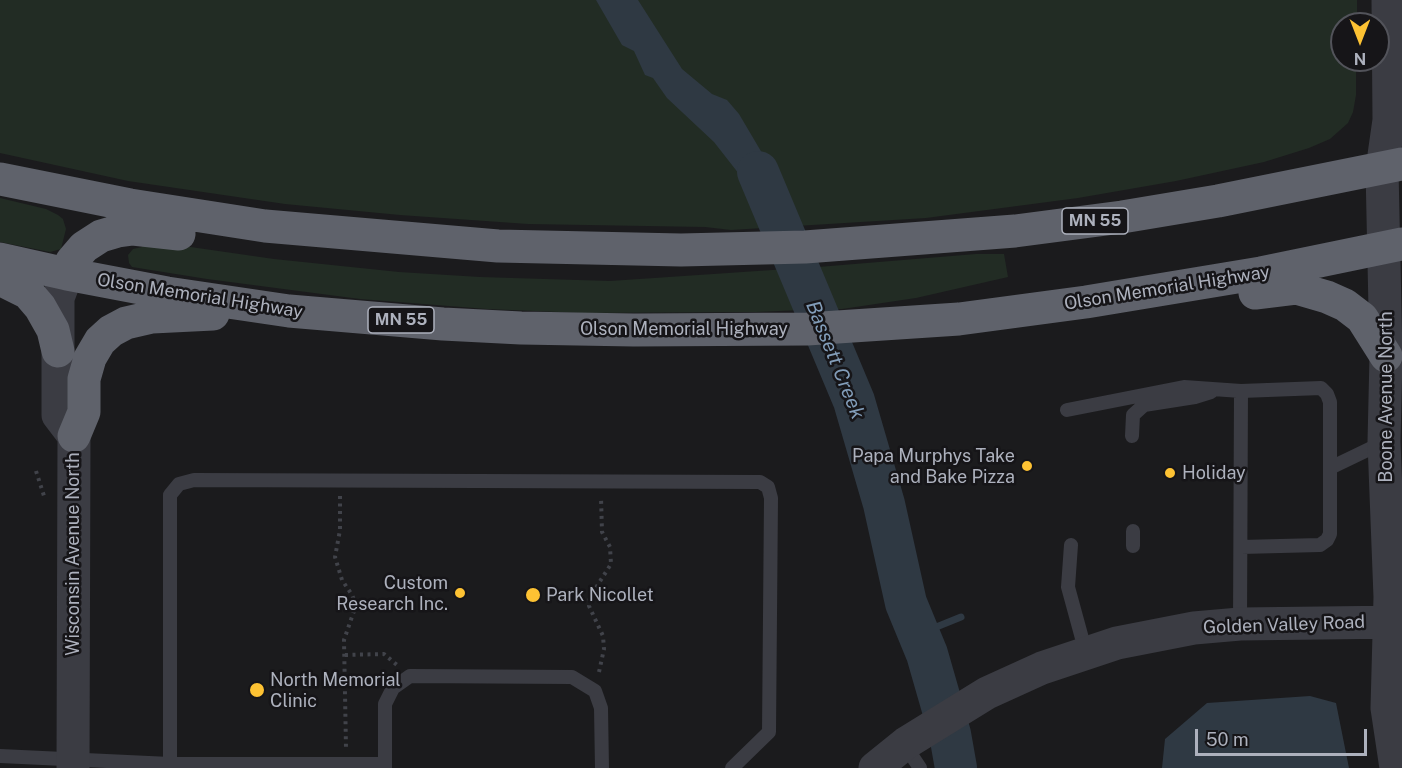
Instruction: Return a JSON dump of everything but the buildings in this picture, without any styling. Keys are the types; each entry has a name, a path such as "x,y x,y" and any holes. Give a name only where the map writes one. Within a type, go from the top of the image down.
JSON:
{"highway":[{"name":"MN 55","path":"0,179 130,205 265,226 498,246 681,250 805,248 1015,231 1122,218 1392,166"},
{"path":"67,274 72,261 84,248 102,236 133,229 321,252 491,266 598,269 681,250"},
{"name":"Olson Memorial Highway","path":"0,259 166,293 289,311 444,324 521,327 634,330 807,329 959,319 1185,287 1393,246"},
{"path":"0,279 28,293 40,307 53,330 57,351"},
{"path":"1001,312 1076,322 1296,288 1345,305 1362,318 1386,356"},
{"path":"74,436 84,412 84,379 90,358 100,341 111,331 126,323 152,317 289,311"}],"street":[{"name":"Boone Avenue North","path":"1388,0 1393,246 1386,356 1384,442 1396,622 1387,708 1396,768"},
{"name":"Wisconsin Avenue North","path":"67,274 58,298 57,415 74,436 73,763"},
{"name":"Golden Valley Road","path":"875,768 910,752 987,693 1042,668 1116,643 1194,628 1240,624 1396,622"}],"lane":[{"path":"1067,410 1184,387 1241,391 1321,388 1327,394 1330,402 1330,534 1327,540 1320,545 1241,547"},
{"path":"1132,436 1133,415 1144,405 1195,397 1219,389"},
{"path":"1240,624 1241,391"},
{"path":"1330,468 1384,442"},
{"path":"170,766 170,495 179,484 194,480 760,482 768,487 771,498 769,732 732,768"},
{"path":"1133,531 1133,546"},
{"path":"1071,545 1068,587 1086,653"},
{"path":"0,756 73,763 170,766 346,764 385,766 385,704 393,688 410,676 572,677 595,691 601,708 602,768"}],"path":[{"path":"339,480 340,530 335,557 342,580 356,605 344,640 346,764"},
{"path":"595,691 604,642 588,606 590,597 611,564 610,547 602,532 601,481"},
{"path":"345,655 384,654 410,676"}],"shaded area":[{"path":"0,0 1357,0 1357,12 1330,12 1330,72 1356,72 1356,95 1348,123 1330,139 1264,162 1176,181 1078,198 926,218 731,230 705,227 528,224 285,204 128,181 0,153"},
{"path":"596,0 638,0 682,69 712,94 727,100 739,114 762,153 771,161 792,219 788,226 768,227 759,220 750,188 714,142 667,98 653,78 645,75 634,51 622,45"},
{"path":"0,198 46,209 63,219 66,229 61,249 50,252 0,242"},
{"path":"142,240 274,259 399,272 480,277 610,281 787,269 803,310 582,313 487,309 360,299 132,267 128,255 133,249 142,247"},
{"path":"976,254 1004,254 1008,277 916,298 842,309 824,309 806,268"},
{"path":"806,268 824,309 803,310 787,269"},
{"path":"1310,696 1336,703 1349,768 1162,768 1165,739 1207,703"}],"waterway":[{"name":"Bassett Creek","path":"758,172 854,401 884,504 906,603 927,654 950,734 956,768"},
{"path":"919,634 961,617"}],"place":[{"name":"Papa Murphys Take and Bake Pizza","path":"1027,466"},
{"name":"Holiday","path":"1170,473"},
{"name":"Custom Research Inc.","path":"460,593"},
{"name":"Park Nicollet","path":"533,595"},
{"name":"North Memorial Clinic","path":"257,690"}]}
